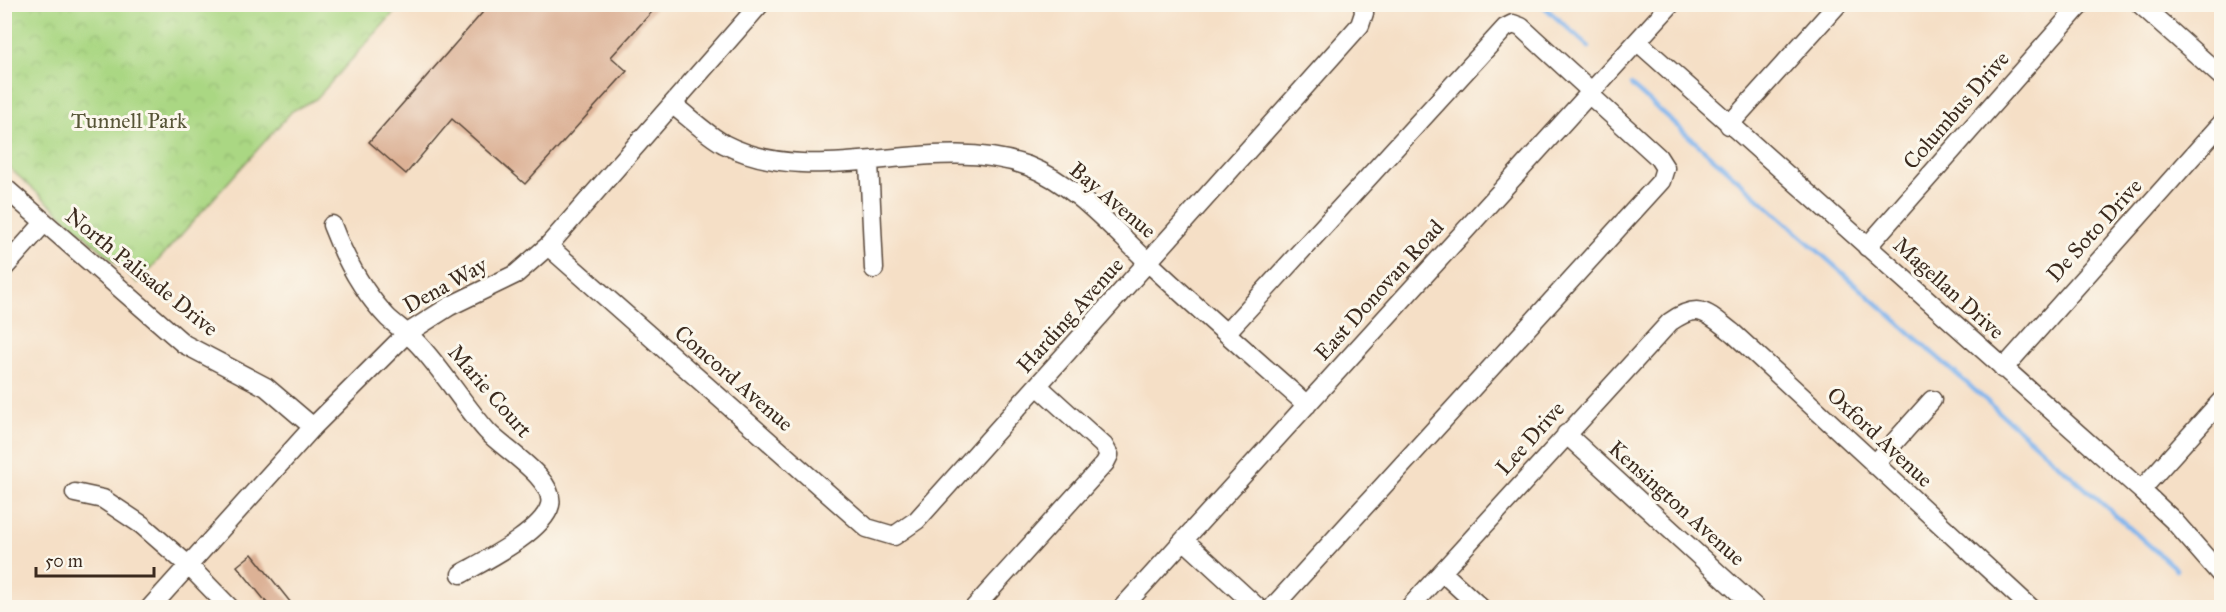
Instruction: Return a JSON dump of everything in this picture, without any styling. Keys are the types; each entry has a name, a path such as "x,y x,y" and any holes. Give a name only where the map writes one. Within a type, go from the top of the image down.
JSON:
{"street":[{"name":"Dena Way","path":"150,608 313,427 406,334 450,306 516,274 548,246 760,4"},
{"name":"East Donovan Road","path":"1122,608 1671,4"},
{"path":"1729,125 1838,4"},
{"name":"Columbus Drive","path":"1867,247 2081,4"},
{"path":"2140,4 2222,77"},
{"name":"Harding Avenue","path":"894,536 917,520 1360,25 1364,6"},
{"path":"1226,333 1505,28 1513,24 1521,27 1591,93 1658,157 1665,168 1661,181 1272,608"},
{"name":"Magellan Drive","path":"1638,42 2141,490 2174,521 2222,576"},
{"name":"Bay Avenue","path":"673,105 723,143 755,155 790,161 869,162 963,153 982,154 1029,167 1057,182 1096,212 1307,405"},
{"name":"De Soto Drive","path":"2003,369 2222,123"},
{"path":"869,162 874,269"},
{"name":"North Palisade Drive","path":"4,187 184,344 266,387 313,427"},
{"path":"4,268 44,223"},
{"name":"Marie Court","path":"332,225 347,264 387,316 419,345 487,431 538,475 548,491 550,503 540,522 509,546 461,574"},
{"name":"Concord Avenue","path":"548,246 867,528 894,536"},
{"name":"Lee Drive","path":"1409,608 1670,322 1685,312 1693,310"},
{"name":"Oxford Avenue","path":"1693,310 1706,312 1733,333 2031,608"},
{"path":"974,608 1105,463 1109,455 1104,447 1038,386"},
{"path":"2141,490 2222,399"},
{"path":"1874,465 1932,400"},
{"name":"Kensington Avenue","path":"1566,434 1756,608"},
{"path":"75,493 103,498 142,525 189,566 230,608"},
{"path":"1184,540 1258,608"},
{"path":"1442,572 1481,608"}],"green space":[{"name":"Tunnell Park","path":"5,4 401,5 316,99 292,111 138,283 5,164"}],"building":[{"path":"490,4 659,4 611,57 627,71 525,184 452,119 406,174 369,142"},
{"path":"252,554 295,608 271,608 237,566"}],"waterway":[{"path":"1541,4 1589,47"},
{"path":"1631,85 2176,569"}]}
